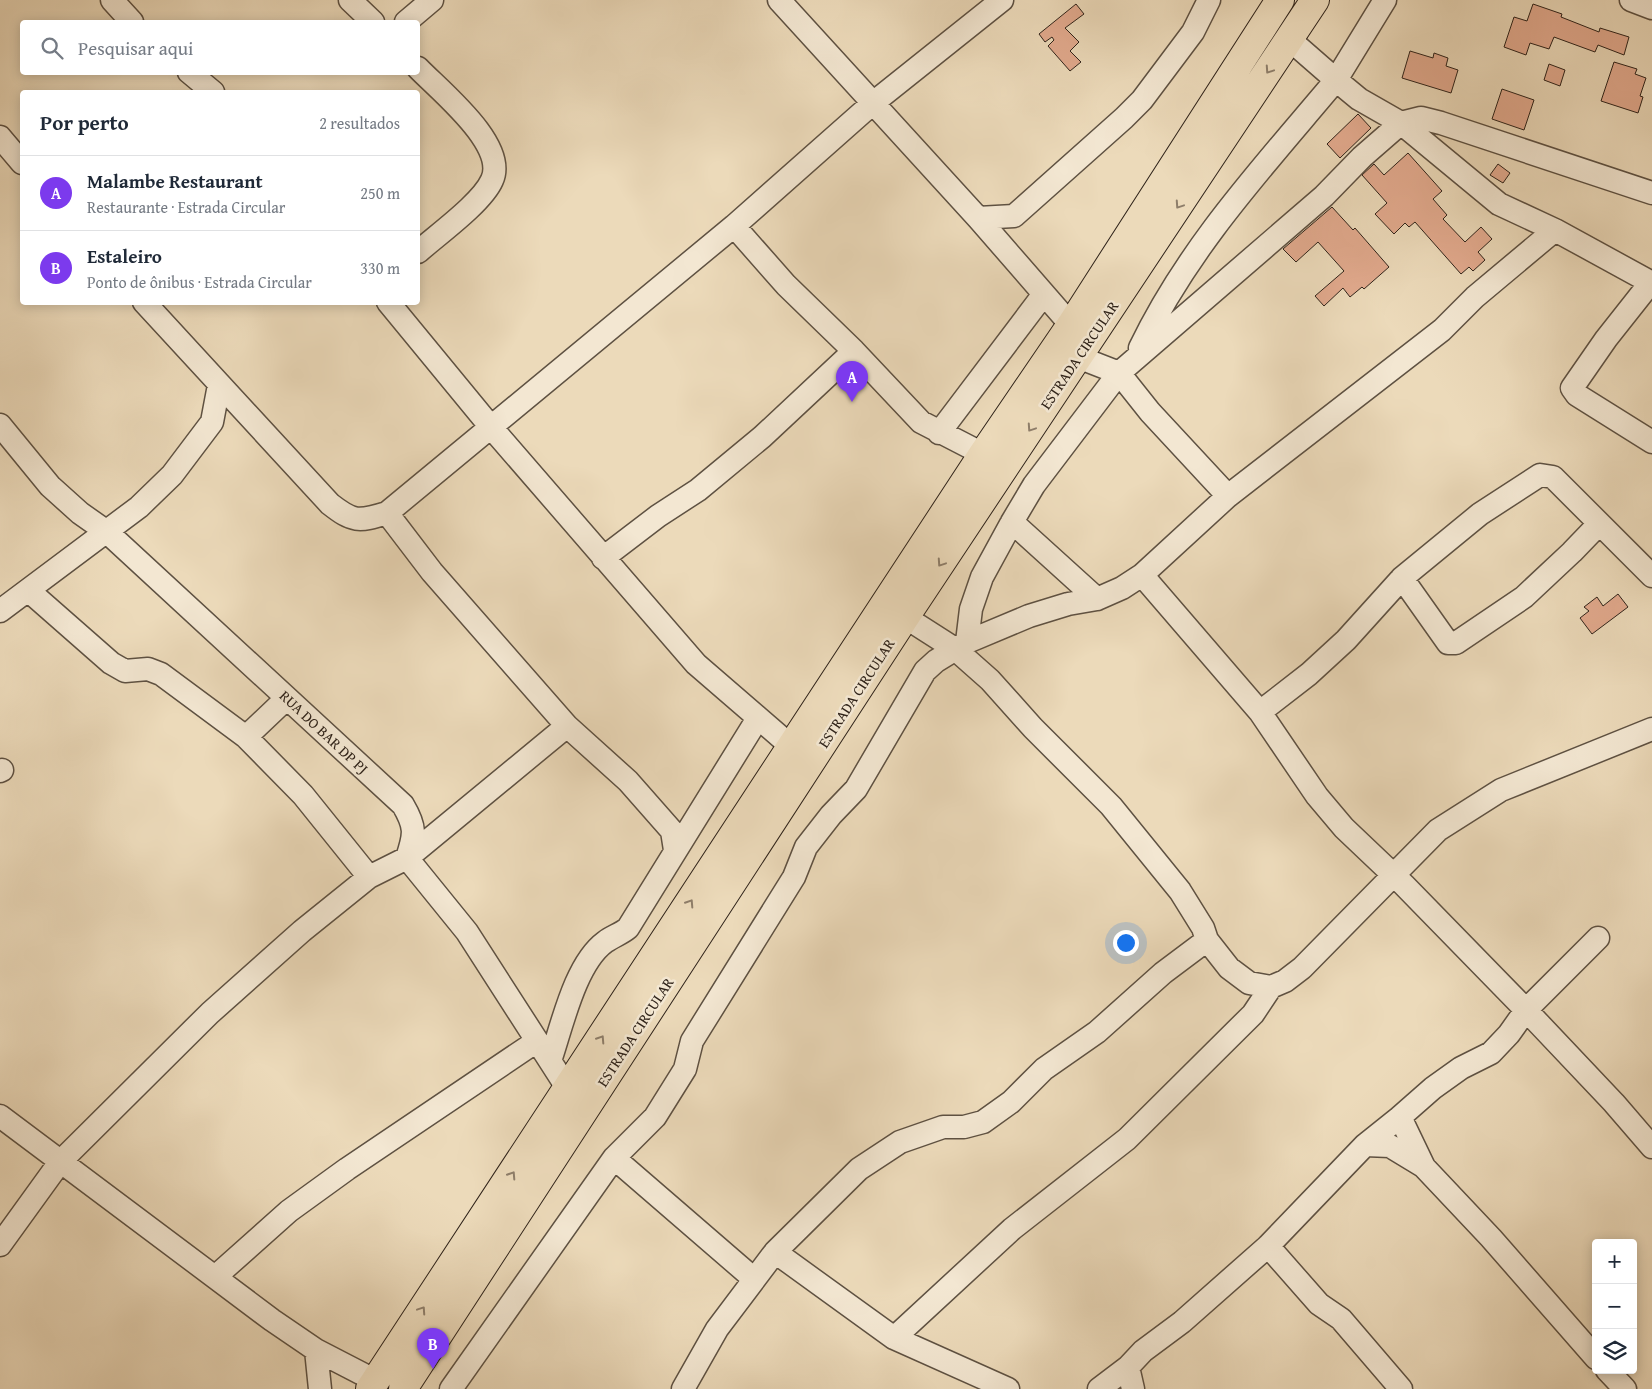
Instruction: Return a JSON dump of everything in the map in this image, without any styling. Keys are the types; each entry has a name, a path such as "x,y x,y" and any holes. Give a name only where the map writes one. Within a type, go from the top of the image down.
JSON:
{"main road":[{"name":"ESTRADA CIRCULAR","path":"403,1389 905,617 1315,0"},
{"name":"ESTRADA CIRCULAR","path":"373,1385 983,454 1072,325 1272,4"}],"street":[{"path":"112,0 130,20"},
{"path":"350,0 371,20"},
{"path":"408,20 432,0"},
{"path":"779,0 978,218 1072,325"},
{"path":"147,305 330,504 349,518 369,518 387,513 734,226 873,104 1002,0"},
{"path":"978,218 1014,216 1142,100 1193,32 1209,0"},
{"path":"1136,356 1179,274 1229,206 1336,80 1385,0"},
{"path":"1631,0 1652,8"},
{"path":"1289,38 1359,100 1401,123 1499,204 1556,230 1651,283 1606,339 1572,388 1584,400 1652,442"},
{"path":"420,70 481,132 493,156 494,168 492,180 479,198 420,250"},
{"path":"193,75 211,90"},
{"path":"961,646 982,577 1012,522 1034,485 1119,372 1310,209 1401,123 1421,118 1441,123 1652,193"},
{"path":"0,137 20,162"},
{"path":"1010,255 1014,216"},
{"path":"734,226 786,285 854,351 921,422 938,433 983,454"},
{"path":"452,1389 614,1158 655,1117 685,1069 692,1041 794,877 806,847 830,815 856,788 925,671 936,660 961,646 1029,616 1068,604 1097,599 1122,588 1142,575 1228,496 1442,330 1475,297 1556,230"},
{"path":"938,433 1044,294"},
{"path":"390,305 490,426 696,664 792,747"},
{"path":"603,558 658,516 705,484 762,436 854,351"},
{"path":"1078,357 1119,372 1150,412 1228,496"},
{"path":"0,611 139,507 172,475 212,422 219,385"},
{"path":"212,422 243,409"},
{"name":"RUA DO BAR DP PJ","path":"0,426 50,486 80,513 107,532 403,805 411,819 415,836 407,858"},
{"path":"1260,712 1309,674 1346,640 1402,578 1480,514 1540,475 1553,477 1598,525 1652,576"},
{"path":"387,513 432,572 567,726 628,781 679,836"},
{"path":"1012,522 1097,599"},
{"path":"1402,578 1448,643 1456,644 1524,597 1598,525"},
{"path":"1142,575 1260,712 1317,796 1344,828 1526,1010 1614,1103 1652,1147"},
{"path":"29,591 111,663 125,671 148,669 161,674 246,737 303,795 369,878"},
{"path":"905,617 961,646 1033,728 1111,806 1180,891 1203,928 1207,940 1229,968 1249,983 1271,987"},
{"path":"246,737 287,698"},
{"path":"550,1061 578,978 591,957 605,942 620,935 628,928 679,836 758,718"},
{"path":"0,1245 60,1162 210,1013 302,931 369,878 407,858 567,726"},
{"path":"894,1338 1012,1229 1127,1138 1253,1014 1271,987 1285,981 1302,968 1392,874 1438,830 1501,790 1652,729"},
{"path":"407,858 466,932 568,1089"},
{"path":"1099,1389 1128,1367 1143,1351 1182,1322 1268,1246 1365,1145 1440,1083 1461,1068 1490,1053 1509,1034 1526,1010 1598,938"},
{"path":"683,1389 717,1329 775,1252 859,1169 900,1142 943,1127 964,1127 983,1122 1011,1102 1044,1069 1097,1032 1163,973 1207,940"},
{"path":"215,1277 289,1211 347,1169 537,1041"},
{"path":"0,1116 316,1350 373,1385"},
{"path":"1400,1117 1424,1167"},
{"path":"1365,1145 1390,1146 1424,1167 1491,1238 1592,1353"},
{"path":"614,1158 754,1279"},
{"path":"1268,1246 1319,1304 1341,1319 1401,1389"},
{"path":"775,1252 894,1338 1008,1389"},
{"path":"316,1350 320,1389"},
{"path":"1128,1367 1134,1389"},
{"path":"1611,1374 1625,1389"}],"building":[{"path":"1076,4 1084,14 1065,28 1079,42 1070,51 1081,62 1070,71 1048,46 1054,40 1052,37 1045,42 1039,34"},
{"path":"1533,4 1562,14 1561,17 1599,32 1600,28 1629,37 1624,55 1598,45 1595,52 1554,37 1549,49 1530,43 1526,55 1504,47 1514,17 1527,21"},
{"path":"1410,51 1433,58 1434,53 1448,58 1446,66 1458,70 1451,93 1402,78"},
{"path":"1614,62 1637,69 1635,74 1646,78 1640,96 1643,97 1638,113 1601,101"},
{"path":"1549,64 1565,70 1560,86 1544,80"},
{"path":"1502,89 1534,100 1524,130 1492,119"},
{"path":"1358,114 1371,128 1340,158 1327,144"},
{"path":"1408,153 1442,191 1433,199 1447,215 1443,219 1465,242 1481,227 1492,239 1478,252 1485,260 1473,271 1469,267 1461,274 1415,222 1409,227 1405,223 1394,234 1375,214 1387,203 1362,175 1374,164 1384,175"},
{"path":"1498,164 1510,173 1503,183 1490,175"},
{"path":"1332,207 1353,230 1355,228 1389,267 1364,289 1362,287 1350,297 1343,288 1324,306 1315,296 1344,271 1318,242 1296,262 1283,249"},
{"path":"1618,594 1628,607 1592,634 1580,618 1589,611 1584,607 1597,597 1603,606"}],"place":[{"name":"Malambe Restaurant","path":"852,402"},
{"name":"Estaleiro","path":"433,1369"}]}
